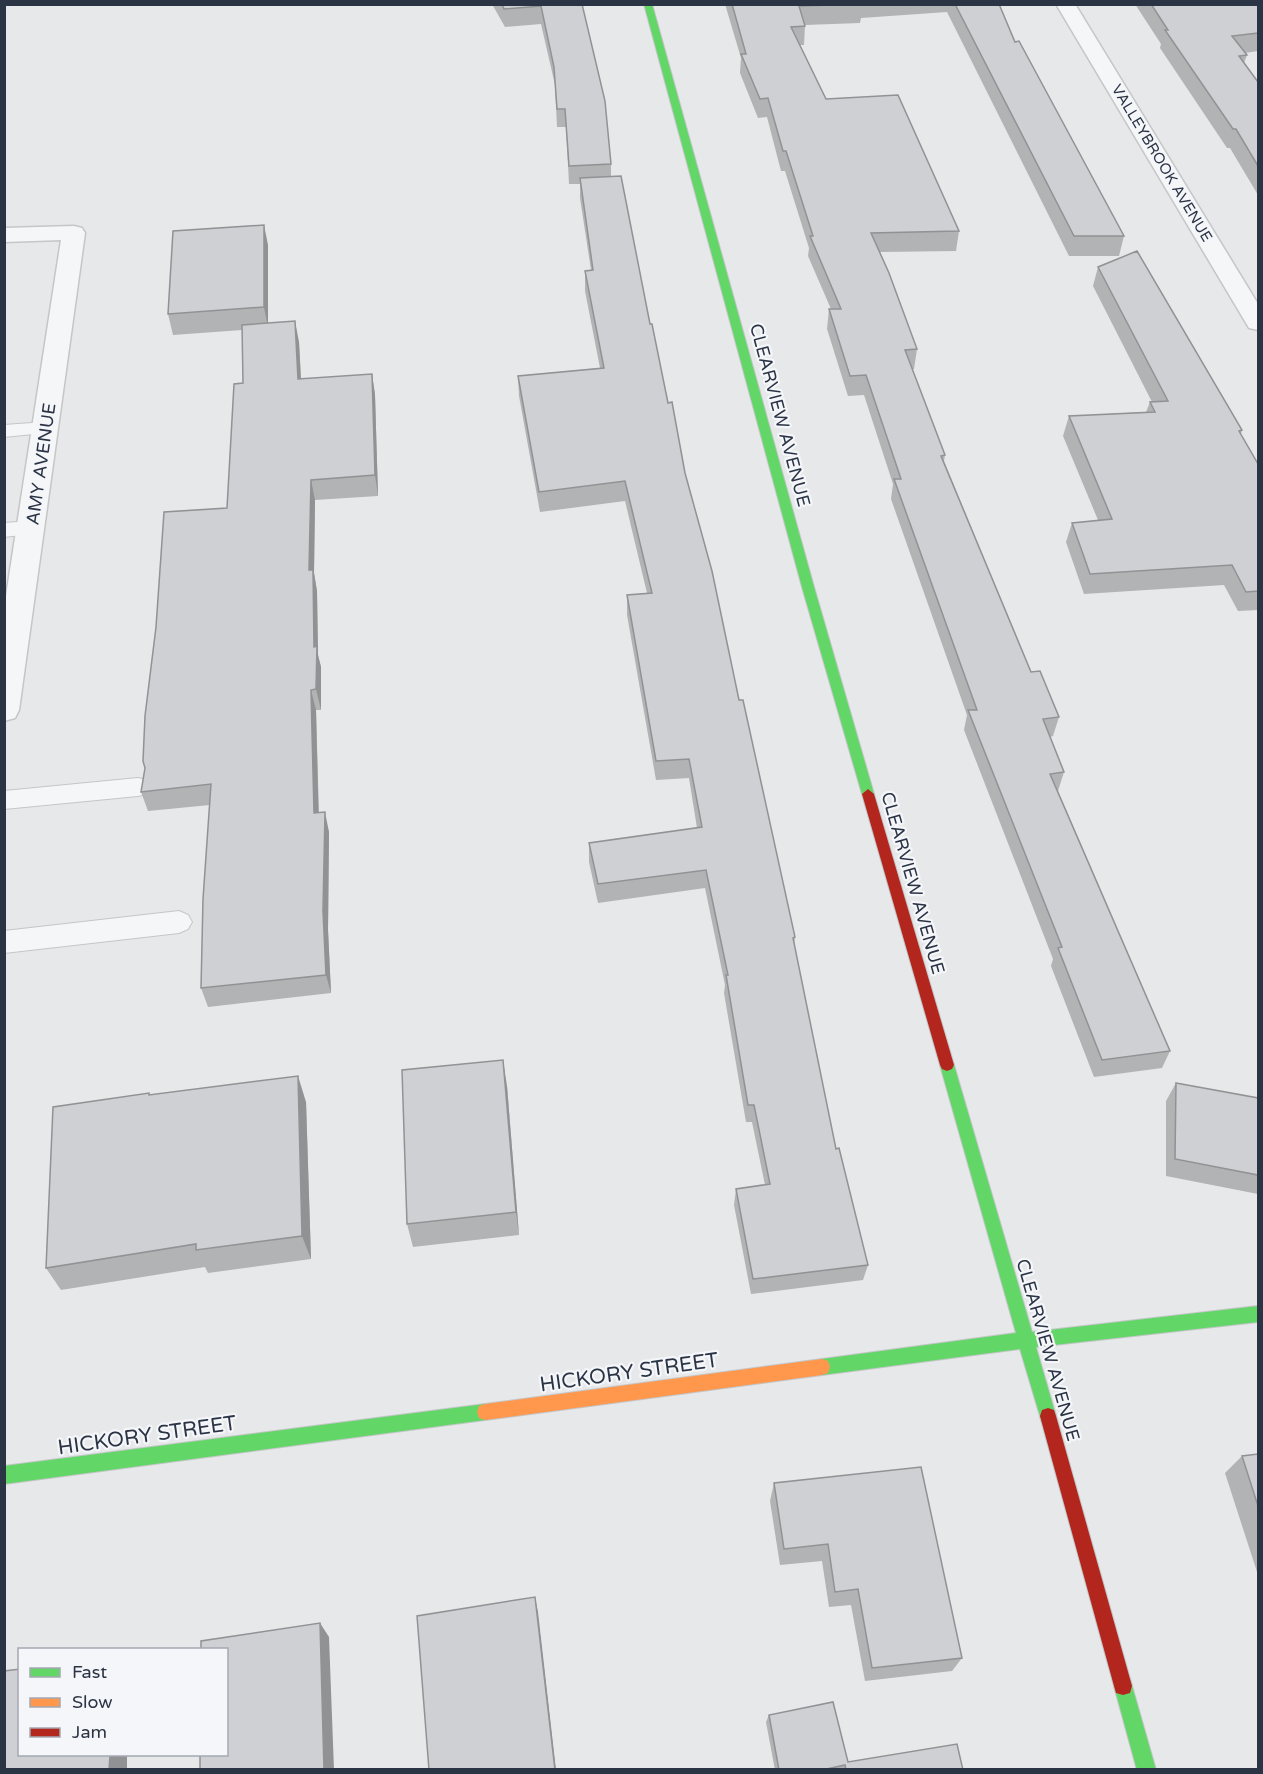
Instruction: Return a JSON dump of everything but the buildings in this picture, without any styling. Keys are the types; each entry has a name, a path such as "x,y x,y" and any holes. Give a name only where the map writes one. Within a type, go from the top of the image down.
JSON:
{"street":[{"name":"CLEARVIEW AVENUE","path":"648,4 808,587 1027,1341 1147,1770"},
{"name":"VALLEYBROOK AVENUE","path":"1065,4 1258,323"},
{"name":"AMY AVENUE","path":"4,235 74,233 4,710"},
{"name":"HICKORY STREET","path":"4,1475 1027,1341 1258,1314"}],"lane":[{"path":"4,431 46,428"},
{"path":"4,531 32,528"},
{"path":"4,800 138,787"},
{"path":"4,942 179,922"}],"traffic: fast":[{"path":"648,4 808,587 868,794"},
{"path":"947,1065 1048,1416"},
{"path":"822,1367 1027,1340 1258,1314"},
{"path":"4,1475 485,1412"},
{"path":"1123,1686 1147,1770"}],"traffic: slow":[{"path":"485,1412 822,1367"}],"traffic: jam":[{"path":"868,794 947,1065"},
{"path":"1048,1416 1123,1686"}]}
